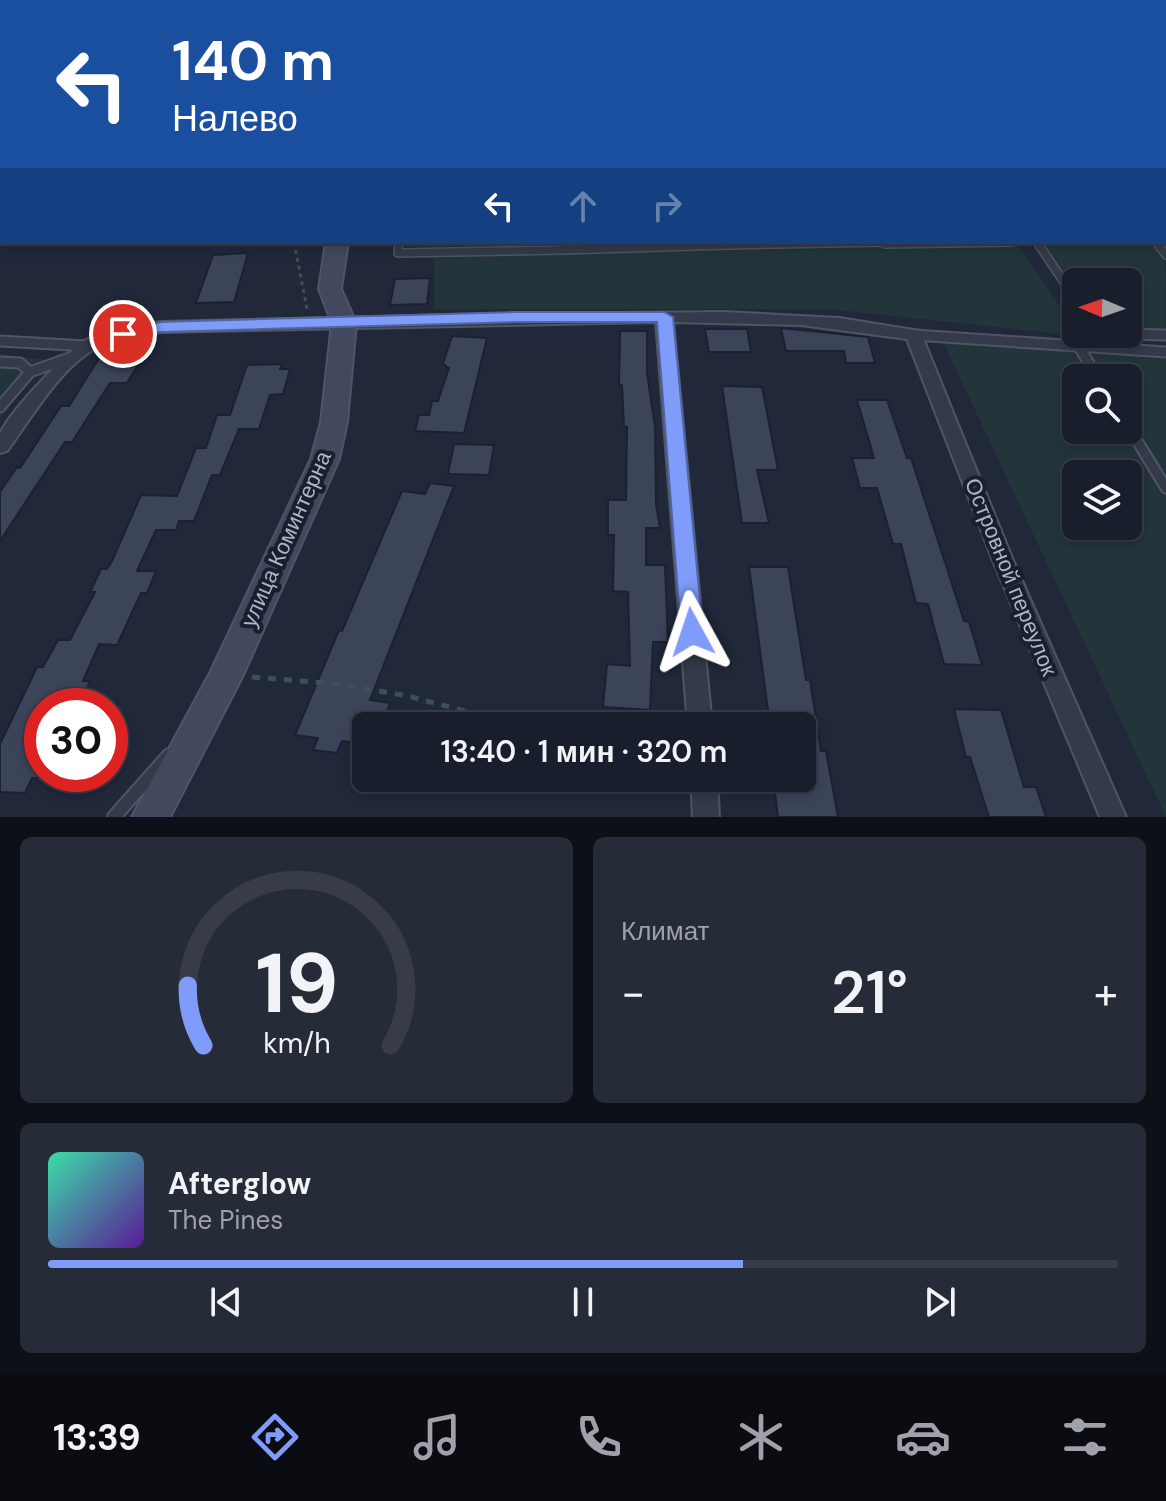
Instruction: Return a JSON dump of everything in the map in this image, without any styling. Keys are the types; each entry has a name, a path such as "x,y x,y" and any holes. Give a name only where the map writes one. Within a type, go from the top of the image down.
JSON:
{"street":[{"name":"улица Коминтерна","path":"151,817 226,675 325,459 334,422 344,323 330,289 337,244"},
{"path":"664,317 699,712"},
{"path":"0,447 82,351 123,334 161,327 664,317 809,319 914,335"},
{"name":"Островной переулок","path":"914,335 1002,558 1113,817"},
{"path":"705,792 706,817"}],"lane":[{"path":"399,244 398,253 565,246 728,244"},
{"path":"1038,244 1062,279"},
{"path":"1142,334 1166,335"},
{"path":"914,335 1062,346"},
{"path":"0,341 82,351"},
{"path":"1096,348 1166,352"},
{"path":"0,407 30,372 82,351"},
{"path":"0,362 20,363 30,372"},
{"path":"1139,444 1166,488"},
{"path":"114,817 203,716"}],"path":[{"path":"294,244 309,324"},
{"path":"226,675 352,686 408,696 468,712"}],"shaded area":[{"path":"404,244 1018,244 1062,310 1062,334 829,309 434,309 434,250"},
{"path":"1032,244 1165,244 1166,339 1142,339 1142,268 1062,268 1062,288"},
{"path":"943,342 1166,359 1166,817"},
{"path":"0,354 47,360 0,418"}],"building":[{"path":"248,253 234,302 196,303 213,255"},
{"path":"430,278 427,304 390,305 395,279"},
{"path":"781,328 868,337 875,363 846,363 844,351 786,351"},
{"path":"705,329 747,329 751,352 709,352"},
{"path":"620,331 647,331 647,373 655,427 656,504 660,528 646,528 646,565 665,565 668,642 653,642 650,710 603,707 607,664 630,666 628,592 613,591 614,535 608,535 608,500 626,500 627,427 624,427 622,385 619,385"},
{"path":"452,336 487,338 464,433 415,431 419,415 429,415 432,401 438,401 449,368 443,364"},
{"path":"103,352 124,353 120,359 141,360 127,383 110,383 72,442 65,442 0,541 0,492 17,467 20,468 61,406 69,406"},
{"path":"282,364 280,369 290,369 283,394 270,395 259,429 239,429 220,475 212,475 194,521 179,521 176,530 156,530 137,571 156,571 147,593 141,593 117,645 99,644 83,681 90,681 87,688 27,688 37,667 43,667 58,640 70,640 95,592 90,592 101,569 107,569 112,561 141,495 177,496 196,448 206,448 217,415 230,415 247,365"},
{"path":"722,386 762,387 778,470 757,470 769,523 742,523"},
{"path":"857,400 887,400 907,458 911,458 964,621 969,622 982,665 944,664 928,604 916,603 901,544 893,544 877,488 860,488 852,458 874,458"},
{"path":"454,444 494,445 489,475 448,474"},
{"path":"430,483 454,486 370,700 390,703 386,712 352,712 352,742 342,741 337,753 313,750 318,738 295,735 339,630 342,631 402,491 425,494"},
{"path":"749,567 788,567 806,680 810,680 815,712 768,712"},
{"path":"24,694 25,793 0,792 0,744"},
{"path":"954,709 1001,710 1024,787 1036,787 1046,817 989,817 970,757 966,757"},
{"path":"816,719 821,751 826,751 838,817 778,817 775,792 816,792"}],"route":[{"path":"123,334 161,327 515,317 664,317 692,632"}]}
